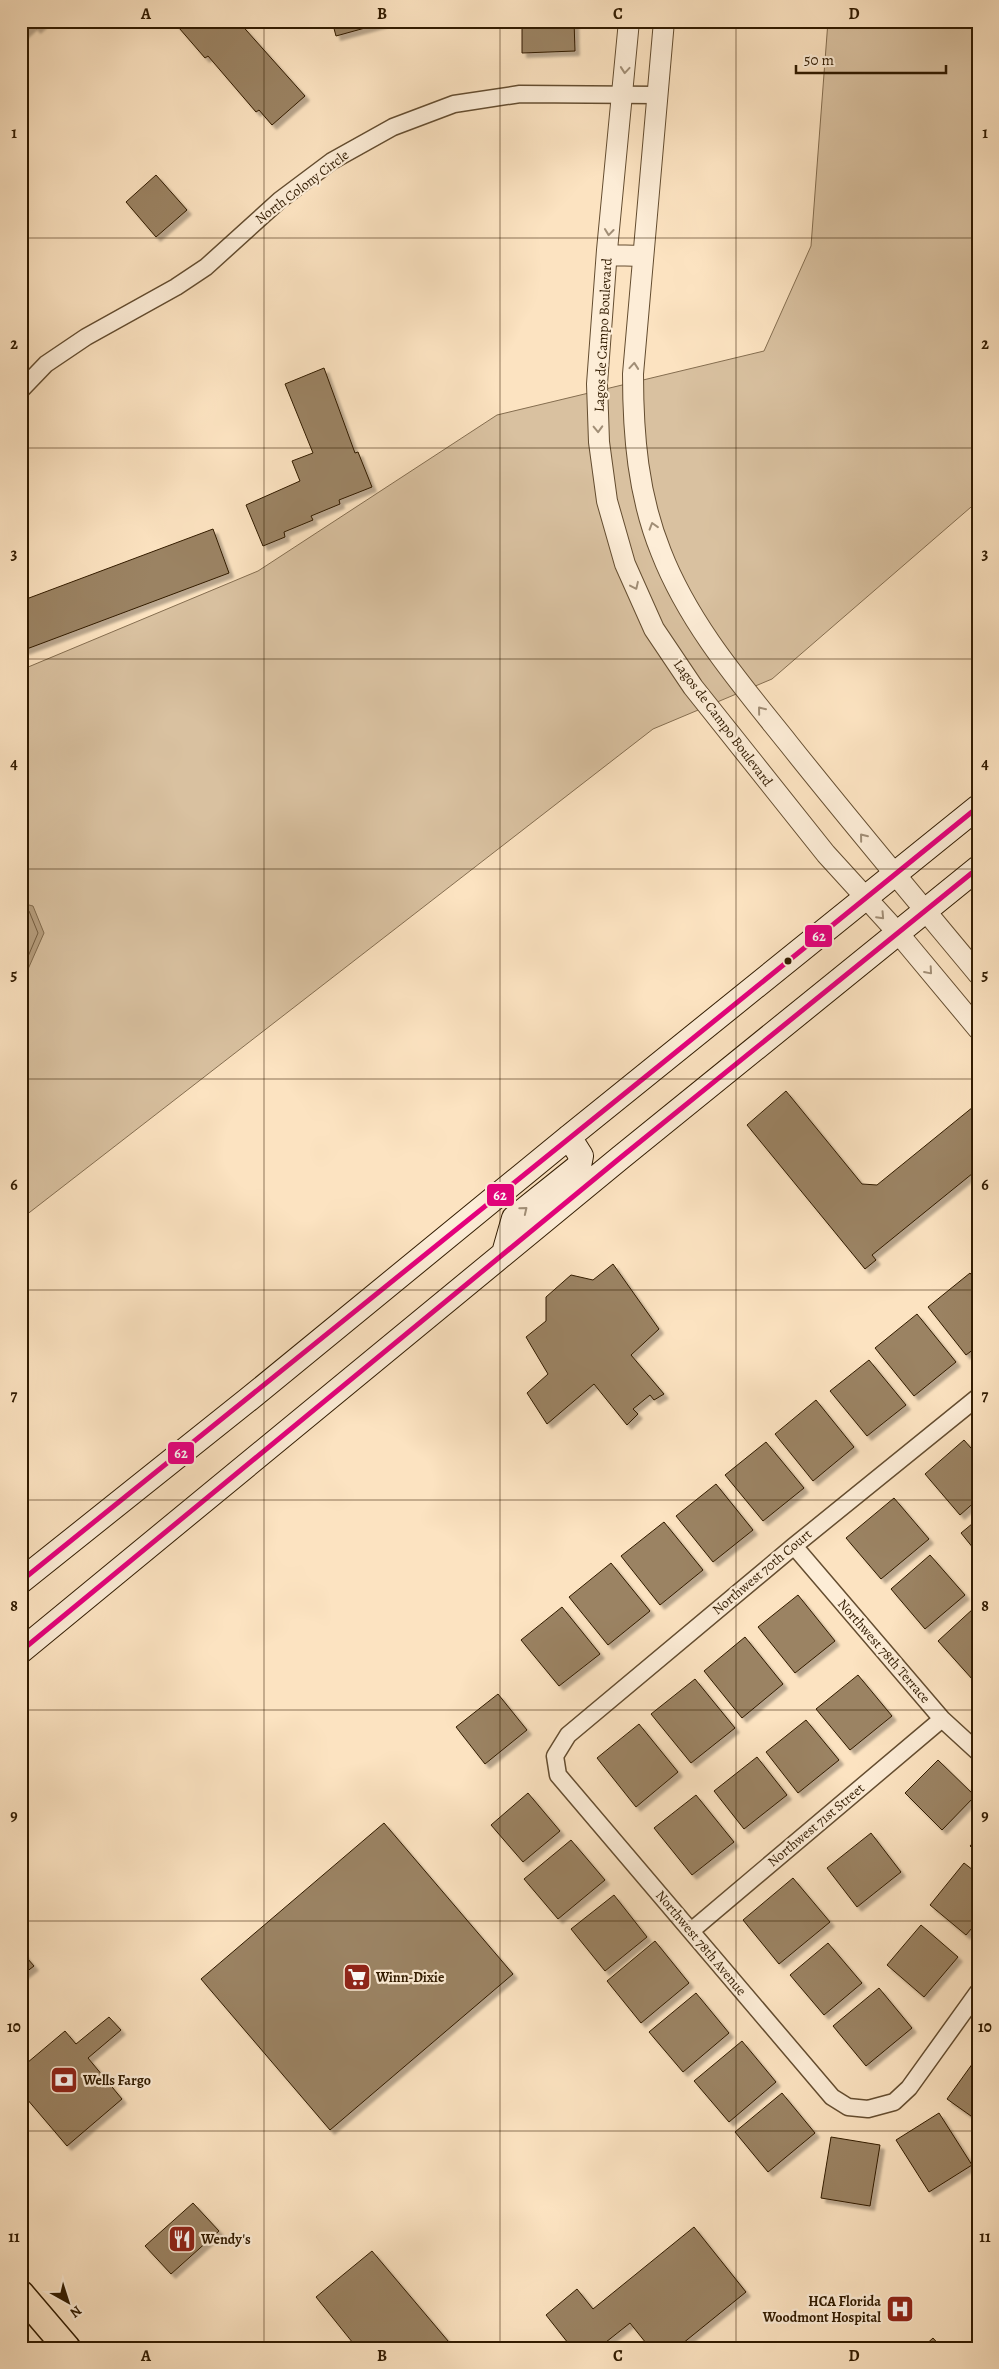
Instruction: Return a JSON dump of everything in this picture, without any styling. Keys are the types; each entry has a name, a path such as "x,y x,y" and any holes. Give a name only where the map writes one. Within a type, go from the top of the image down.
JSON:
{"main road":[{"path":"21,1581 249,1399 569,1137 978,807"},
{"path":"21,1651 504,1253 978,868"},
{"path":"504,1253 514,1218 579,1166 581,1156 569,1137"},
{"path":"21,2294 67,2348"}],"street":[{"name":"Lagos de Campo Boulevard","path":"629,21 597,384 599,442 606,501 625,564 654,629 692,686 826,854 898,934 978,1029"},
{"path":"664,21 633,374 634,431 641,489 660,552 688,608 723,662 893,875 978,974"},
{"name":"North Colony Circle","path":"21,390 46,364 86,337 176,287 206,267 280,200 332,161 393,127 454,104 520,94 658,95"},
{"path":"607,255 643,256"},
{"name":"Northwest 70th Court","path":"555,1756 568,1735 794,1546 975,1403"},
{"name":"Northwest 78th Terrace","path":"794,1546 942,1718 978,1752"},
{"name":"Northwest 71st Street","path":"691,1931 942,1718"},
{"name":"Northwest 78th Avenue","path":"555,1756 558,1775 832,2097 848,2107 868,2109 894,2102 909,2088 978,1992"}],"shaded area":[{"path":"828,21 978,21 978,501 772,679 653,729 21,1219 21,670 258,571 497,415 764,351 811,246"}],"water":[{"path":"21,903 33,906 44,933 21,985"}],"building":[{"path":"21,21 45,21 36,29 33,25 21,36"},
{"path":"173,21 238,21 305,96 272,125 259,110 256,112 208,56 205,58"},
{"path":"332,21 383,21 383,23 336,36"},
{"path":"522,21 574,21 575,51 522,53"},
{"path":"156,175 187,210 156,237 126,202"},
{"path":"324,368 355,453 358,452 372,487 339,500 340,504 311,516 313,520 284,532 285,537 263,546 246,505 300,481 292,461 313,453 285,384"},
{"path":"213,529 229,573 24,650 21,642 21,601"},
{"path":"786,1091 862,1184 877,1185 973,1107 978,1113 978,1169 872,1255 876,1260 865,1269 747,1125"},
{"path":"613,1264 659,1329 631,1355 664,1394 654,1400 650,1395 633,1409 638,1414 627,1425 594,1384 547,1424 527,1393 548,1374 526,1337 546,1321 546,1297 571,1275 593,1280"},
{"path":"970,1273 978,1283 978,1346 966,1355 928,1307"},
{"path":"917,1314 956,1362 914,1396 875,1348"},
{"path":"869,1360 906,1405 867,1436 830,1391"},
{"path":"816,1400 854,1447 813,1481 775,1434"},
{"path":"964,1440 978,1456 978,1499 960,1515 925,1474"},
{"path":"766,1442 804,1488 763,1521 725,1475"},
{"path":"716,1484 753,1530 713,1562 676,1516"},
{"path":"894,1498 929,1539 881,1579 846,1538"},
{"path":"978,1519 978,1554 961,1533"},
{"path":"664,1522 703,1570 660,1605 621,1556"},
{"path":"930,1555 965,1595 925,1629 891,1589"},
{"path":"611,1563 650,1611 608,1645 569,1597"},
{"path":"798,1595 835,1641 795,1673 758,1627"},
{"path":"562,1607 600,1654 559,1686 521,1640"},
{"path":"974,1608 978,1612 978,1676 973,1680 938,1641"},
{"path":"745,1637 783,1684 742,1718 704,1671"},
{"path":"858,1675 892,1716 850,1750 816,1709"},
{"path":"695,1679 735,1728 691,1763 651,1714"},
{"path":"498,1694 527,1730 485,1764 456,1727"},
{"path":"806,1720 839,1760 798,1793 766,1752"},
{"path":"639,1724 678,1772 636,1807 597,1758"},
{"path":"757,1757 787,1795 744,1829 714,1791"},
{"path":"938,1760 975,1796 942,1830 905,1793"},
{"path":"528,1793 560,1831 523,1862 491,1825"},
{"path":"696,1795 734,1842 692,1875 654,1828"},
{"name":"Winn-Dixie","path":"384,1823 513,1974 330,2130 201,1979"},
{"path":"871,1833 901,1872 857,1907 827,1868"},
{"path":"978,1837 978,1853 970,1846"},
{"path":"571,1840 605,1880 558,1919 524,1879"},
{"path":"964,1863 978,1874 978,1921 966,1935 930,1905"},
{"path":"793,1878 830,1922 779,1964 743,1920"},
{"path":"614,1895 647,1937 605,1971 571,1929"},
{"path":"921,1925 958,1957 924,1997 887,1965"},
{"path":"655,1941 689,1983 641,2023 607,1981"},
{"path":"828,1943 862,1983 824,2015 790,1975"},
{"path":"21,1951 34,1966 21,1976"},
{"path":"879,1988 912,2028 866,2066 833,2026"},
{"path":"696,1993 729,2033 683,2072 649,2032"},
{"name":"Wells Fargo","path":"109,2017 121,2030 88,2058 122,2099 67,2146 21,2092 21,2068 65,2031 76,2044"},
{"path":"742,2041 776,2082 729,2122 694,2081"},
{"path":"978,2056 978,2121 947,2099"},
{"path":"782,2093 815,2133 768,2172 735,2132"},
{"path":"939,2113 972,2165 929,2192 896,2140"},
{"path":"831,2137 880,2145 870,2206 821,2198"},
{"name":"Wendy's","path":"193,2203 219,2231 171,2274 145,2246"},
{"path":"694,2227 746,2292 677,2348 650,2348 630,2323 601,2346 603,2348 572,2348 546,2315 577,2289 593,2309"},
{"path":"372,2251 454,2348 357,2348 316,2297"},
{"path":"933,2338 942,2348 922,2348"}],"transit line":[{"name":"62","path":"21,1581 381,1292 978,807"},
{"name":"62","path":"21,1651 620,1158 978,868"}],"place":[{"name":"Winn-Dixie","path":"357,1977"},
{"name":"Wells Fargo","path":"64,2080"},
{"name":"Wendy's","path":"182,2239"},
{"name":"HCA Florida Woodmont Hospital","path":"900,2309"}]}
